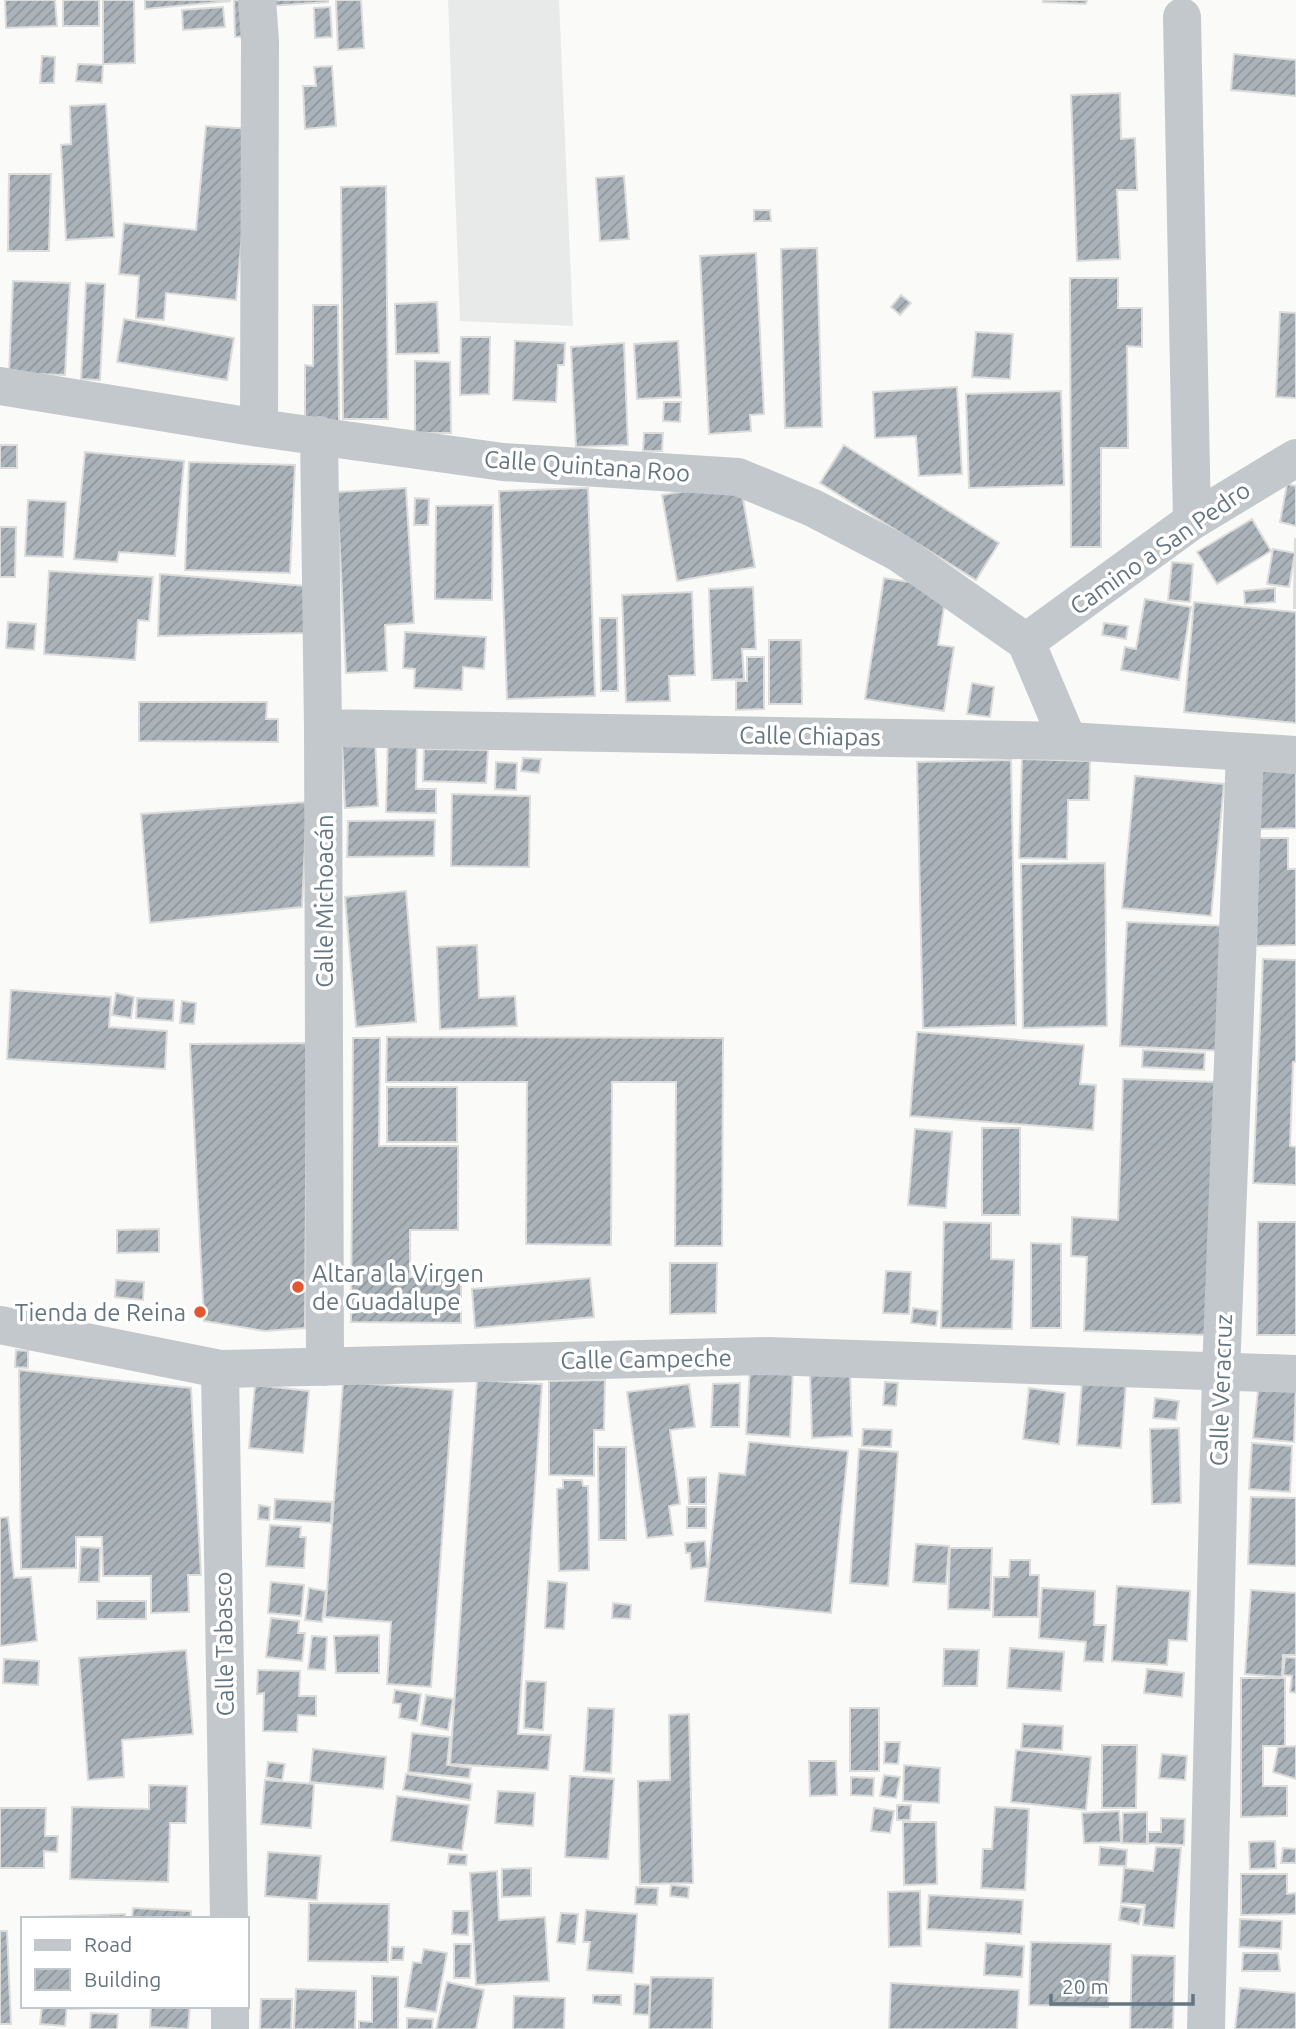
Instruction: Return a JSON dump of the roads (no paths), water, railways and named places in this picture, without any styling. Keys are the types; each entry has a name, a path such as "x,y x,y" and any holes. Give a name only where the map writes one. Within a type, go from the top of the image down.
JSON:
{"street":[{"path":"257,0 260,41 260,428"},
{"path":"1182,17 1192,521"},
{"name":"Calle Quintana Roo","path":"0,386 260,428 503,462 738,478 813,508 899,553 1026,642"},
{"name":"Calle Michoacán","path":"319,435 323,728 325,1367"},
{"name":"Camino a San Pedro","path":"1026,642 1192,521 1296,458"},
{"path":"1026,642 1068,741"},
{"name":"Calle Chiapas","path":"323,728 1068,741 1296,755"},
{"name":"Calle Veracruz","path":"1206,2029 1221,1372 1245,752"},
{"name":"Calle Campeche","path":"0,1325 219,1369 768,1356 1296,1374"},
{"name":"Calle Tabasco","path":"219,1369 229,1917"},
{"path":"230,2008 230,2029"}],"place":[{"name":"Altar a la Virgen de Guadalupe","path":"298,1287"},
{"name":"Tienda de Reina","path":"200,1312"}]}
